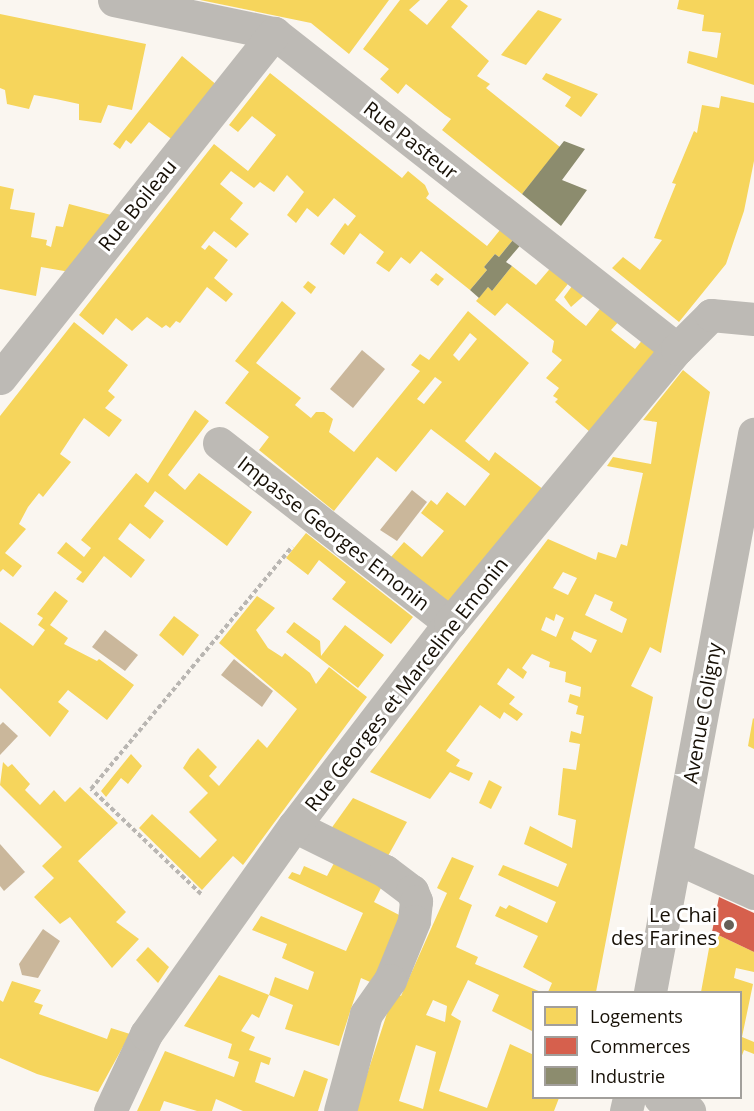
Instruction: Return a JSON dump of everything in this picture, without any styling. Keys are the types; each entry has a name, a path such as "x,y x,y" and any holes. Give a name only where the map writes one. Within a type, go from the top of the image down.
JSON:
{"street":[{"name":"Rue Pasteur","path":"114,0 274,33 677,349"},
{"name":"Rue Boileau","path":"0,378 14,339 274,33"},
{"name":"Rue Georges et Marceline Emonin","path":"110,1111 146,1034 294,826 450,623 677,349 711,315 754,319"},
{"name":"Avenue Coligny","path":"650,991 754,434"},
{"name":"Impasse Georges Emonin","path":"219,443 450,623"},
{"path":"294,826 385,871 412,891 416,901 414,921 390,980 366,1014 340,1111"},
{"path":"676,858 754,893"},
{"path":"662,1099 689,1111"}],"path":[{"path":"228,919 91,789 316,519"}],"shaded area":[{"path":"362,350 385,369 353,408 330,389"},
{"path":"412,490 427,502 397,541 380,530"},
{"path":"105,630 138,655 125,671 92,647"},
{"path":"234,659 273,691 262,707 221,675"},
{"path":"3,722 18,736 0,755 0,725"},
{"path":"0,844 25,872 4,891 0,886"},
{"path":"43,929 60,941 38,978 22,975 19,964"}],"building: Logements":[{"path":"200,0 389,0 349,54 311,23"},
{"path":"400,0 420,0 409,10 427,25 448,0 460,0 468,6 451,27 489,61 477,76 490,84 486,88 560,147 522,194 442,130 451,119 406,84 398,94 380,79 389,69 363,49"},
{"path":"679,0 754,0 754,85 687,63 689,51 717,58 721,33 702,31 704,15 677,9"},
{"path":"538,10 562,19 526,65 501,55"},
{"path":"0,14 146,44 132,110 108,105 101,123 79,120 79,104 56,99 34,95 29,109 7,104 5,90 0,88"},
{"path":"182,56 218,86 174,141 149,122 131,144 126,140 120,149 113,144"},
{"path":"270,73 402,178 408,171 425,185 429,194 426,198 487,246 504,225 517,235 499,257 495,254 484,267 487,270 470,290 421,251 410,264 401,257 389,272 376,263 384,252 360,233 344,255 330,244 345,223 348,226 356,216 334,198 318,217 307,208 296,223 287,215 304,192 287,175 274,192 260,182 254,188 231,171 220,184 243,203 230,219 249,234 236,248 214,231 201,247 205,250 209,245 228,260 214,278 233,294 226,302 207,287 180,323 176,321 170,328 166,325 162,328 147,317 132,331 116,318 103,335 79,315 214,144 248,171 276,135 252,116 238,132 229,125"},
{"path":"546,73 598,94 581,117 565,106 571,97 542,79"},
{"path":"721,96 754,103 754,161 744,211 726,264 679,322 612,268 623,257 640,270 662,240 654,238 676,184 672,183 694,131 697,133 702,105 719,108"},
{"path":"0,186 14,189 10,209 35,213 31,237 47,240 46,245 51,247 56,226 63,227 69,204 115,216 70,272 41,267 36,296 0,289"},
{"path":"554,264 572,279 555,300 576,318 586,326 603,305 621,319 611,330 635,349 644,338 657,349 590,432 555,402 558,399 553,396 559,388 546,378 562,360 552,352 554,341 507,303 495,316 476,301 488,287 492,291 512,266 536,285"},
{"path":"436,273 444,279 438,286 430,280"},
{"path":"308,281 316,287 311,294 303,287"},
{"path":"575,282 588,292 571,307 564,297"},
{"path":"282,301 296,313 256,363 301,398 295,405 311,418 316,412 324,412 333,419 329,432 354,452 420,371 411,365 420,354 429,360 468,311 529,363 465,441 489,461 495,452 544,490 450,604 391,557 404,542 422,557 444,531 421,513 431,500 437,505 447,492 465,506 490,474 431,429 396,472 377,457 334,511 259,450 269,437 225,403 249,372 235,361","holes":["470,333 477,339 459,361 453,355","435,377 442,382 424,404 417,399"]},
{"path":"74,322 128,365 108,391 115,397 105,408 122,420 109,437 84,418 77,428 60,454 71,462 43,497 39,493 28,507 19,524 26,529 5,553 22,566 13,577 3,569 0,572 0,416"},
{"path":"683,370 710,392 661,653 650,647 631,686 653,697 596,991 548,991 552,983 523,967 538,936 495,916 500,906 506,909 509,905 547,923 556,902 498,875 503,865 558,887 567,864 524,844 530,826 572,848 576,820 558,815 563,768 576,770 580,744 569,742 571,731 581,734 584,716 576,714 578,706 568,702 570,694 580,697 581,687 565,682 566,672 549,667 550,662 532,654 522,668 527,672 523,679 508,668 497,684 515,697 509,704 523,714 517,721 504,712 500,719 480,705 446,751 460,760 456,766 473,773 469,781 450,772 430,799 370,772 548,539 596,560 598,552 616,558 621,544 627,546 643,473 607,466 613,457 651,464 657,422 643,420","holes":["563,572 577,578 568,595 553,588","595,594 613,602 610,610 627,619 622,633 585,615","556,614 564,618 556,637 541,630 546,617 554,621","574,631 597,640 591,653 571,639"]},
{"path":"195,410 209,421 168,475 185,490 199,473 252,512 227,546 155,491 144,506 164,521 150,539 130,523 118,539 145,560 131,578 104,556 83,583 76,579 82,572 57,553 66,542 84,557 91,548 81,540 136,473 148,483"},
{"path":"306,533 413,617 391,644 332,599 346,582 319,560 308,575 286,558"},
{"path":"55,591 68,601 50,625 68,638 64,644 97,661 99,659 134,685 107,720 68,690 58,702 69,711 50,737 0,688 0,622 33,646 45,630 38,625 43,618 37,614"},
{"path":"257,596 275,608 256,630 268,648 282,657 285,653 310,673 316,684 329,667 367,697 243,865 233,856 202,890 139,828 152,814 200,858 217,840 189,812 208,793 183,768 190,757 198,748 217,767 209,776 219,786 258,739 267,748 297,709 219,643"},
{"path":"174,616 199,635 183,656 159,635"},
{"path":"294,622 320,641 321,656 345,625 384,655 358,688 286,632"},
{"path":"754,719 754,749 748,746"},
{"path":"131,754 142,766 128,784 121,778 106,797 101,791"},
{"path":"3,762 8,767 12,764 30,784 25,790 40,805 54,790 65,802 80,787 118,823 78,861 126,912 116,922 139,939 112,968 70,917 60,924 34,897 54,878 42,866 62,847 0,785"},
{"path":"489,780 502,787 491,809 479,803"},
{"path":"353,798 407,822 384,863 328,833"},
{"path":"339,854 386,878 374,902 407,919 377,985 361,978 339,1046 285,1029 293,1005 269,995 275,977 308,990 314,972 282,958 287,944 252,930 261,916 346,951 363,913 288,878 292,872 300,875 304,866 327,876"},
{"path":"452,857 474,866 459,899 472,905 456,947 478,957 475,964 539,991 532,991 532,1031 492,1011 499,995 468,980 451,1015 461,1021 439,1091 487,1108 510,1044 532,1054 532,1099 559,1099 554,1111 355,1111 394,992 401,996 447,893 437,888","holes":["433,1000 447,1006 445,1022 426,1015","416,1045 436,1052 423,1109 399,1101"]},
{"path":"712,932 754,952 754,972 736,968 734,978 753,984 742,1037 742,991 701,991"},
{"path":"148,947 169,967 158,983 136,960"},
{"path":"219,975 269,995 259,1018 252,1014 241,1031 255,1037 249,1050 271,1058 269,1065 261,1062 255,1082 294,1097 304,1070 328,1079 318,1111 243,1111 216,1099 212,1111 197,1111 164,1101 160,1111 137,1111 165,1051 234,1077 239,1062 228,1058 232,1044 184,1026"},
{"path":"12,981 41,990 34,1002 43,1005 39,1014 107,1039 111,1028 130,1034 98,1092 37,1074 0,1058 0,1000 3,1002"},
{"path":"742,1037 754,1042 754,1054 744,1050 742,1055"}],"building: Commerces":[{"path":"719,897 754,913 754,952 712,932"}],"building: Industrie":[{"path":"564,141 585,149 562,180 587,190 561,226 522,194"},
{"path":"517,235 524,241 506,262 512,266 492,291 488,287 479,298 470,290 487,270 484,267 495,254 499,257"}],"place":[{"name":"Le Chai des Farines","path":"729,925"}]}
